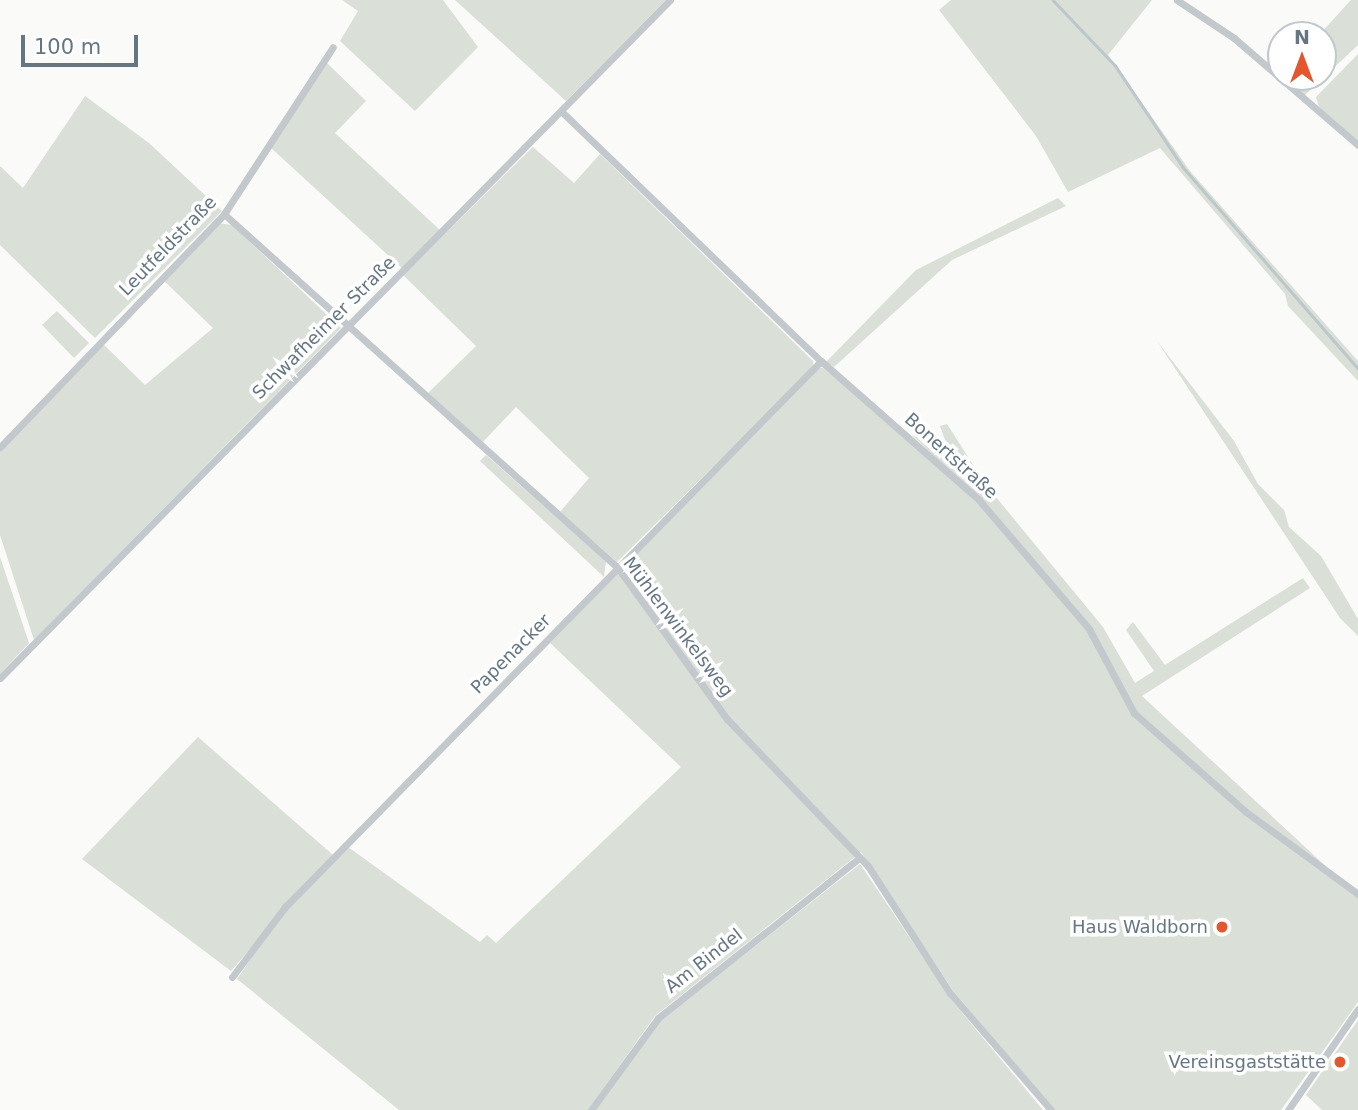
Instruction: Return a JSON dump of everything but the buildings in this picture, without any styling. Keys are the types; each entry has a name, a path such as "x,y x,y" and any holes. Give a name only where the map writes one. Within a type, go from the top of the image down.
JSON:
{"street":[{"name":"Schwafheimer Straße","path":"0,678 670,0"},
{"path":"1177,0 1234,38 1358,145"},
{"name":"Leutfeldstraße","path":"0,447 224,214 333,47"},
{"name":"Bonertstraße","path":"562,112 821,361 979,500 1088,629 1134,713 1246,812 1358,894"},
{"name":"Mühlenwinkelsweg","path":"224,214 618,568 727,719 859,858 950,993 1051,1110"},
{"name":"Papenacker","path":"232,977 285,906 821,361"},
{"name":"Am Bindel","path":"591,1110 658,1018 859,858"},
{"path":"1287,1110 1358,1009"}],"shaded area":[{"path":"342,0 443,0 478,47 415,111 340,41 358,11"},
{"path":"455,0 666,0 566,101"},
{"path":"951,0 1152,0 1108,55 1190,171 1358,361 1358,381 1288,306 1285,294 1160,148 1068,192 1036,136 939,10"},
{"path":"1351,0 1358,0 1358,45 1337,65 1337,21 1332,21"},
{"path":"1358,54 1358,141 1321,114 1316,97 1322,91 1337,91 1337,76"},
{"path":"326,62 366,101 335,133 440,230 402,268 270,147"},
{"path":"85,96 149,143 222,211 95,338 0,245 0,166 23,188"},
{"path":"533,147 574,183 600,154 813,361 814,367 617,562 560,512 589,478 516,407 482,443 427,394 476,346 403,275"},
{"path":"1058,198 1066,206 952,260 834,367 826,362 916,270"},
{"path":"218,223 232,225 341,328 34,640 0,535 0,450 101,342 145,385 213,328 162,279"},
{"path":"57,311 89,343 74,358 42,325"},
{"path":"1157,341 1234,441 1258,484 1284,510 1289,527 1321,556 1358,619 1358,636 1340,618"},
{"path":"815,368 823,368 948,469 912,435 950,454 940,426 947,424 986,485 1103,627 1135,683 1154,671 1126,630 1133,622 1165,665 1303,578 1310,588 1142,696 1358,896 1358,1002 1281,1110 1055,1110 954,992 861,852 655,1016 588,1110 399,1110 237,979 284,911 348,847 480,942 487,935 496,943 681,767 550,643"},
{"path":"486,455 606,561 604,577 480,461"},
{"path":"0,557 29,643 0,674"},
{"path":"198,737 333,855 231,971 82,859"},
{"path":"860,864 954,1003 1043,1110 594,1110 661,1020"},
{"path":"1358,1020 1358,1110 1322,1110 1306,1095"}],"waterway":[{"path":"1053,0 1115,65 1183,167 1358,368"}],"place":[{"name":"Haus Waldborn","path":"1222,927"},
{"name":"Vereinsgaststätte","path":"1340,1062"}]}
